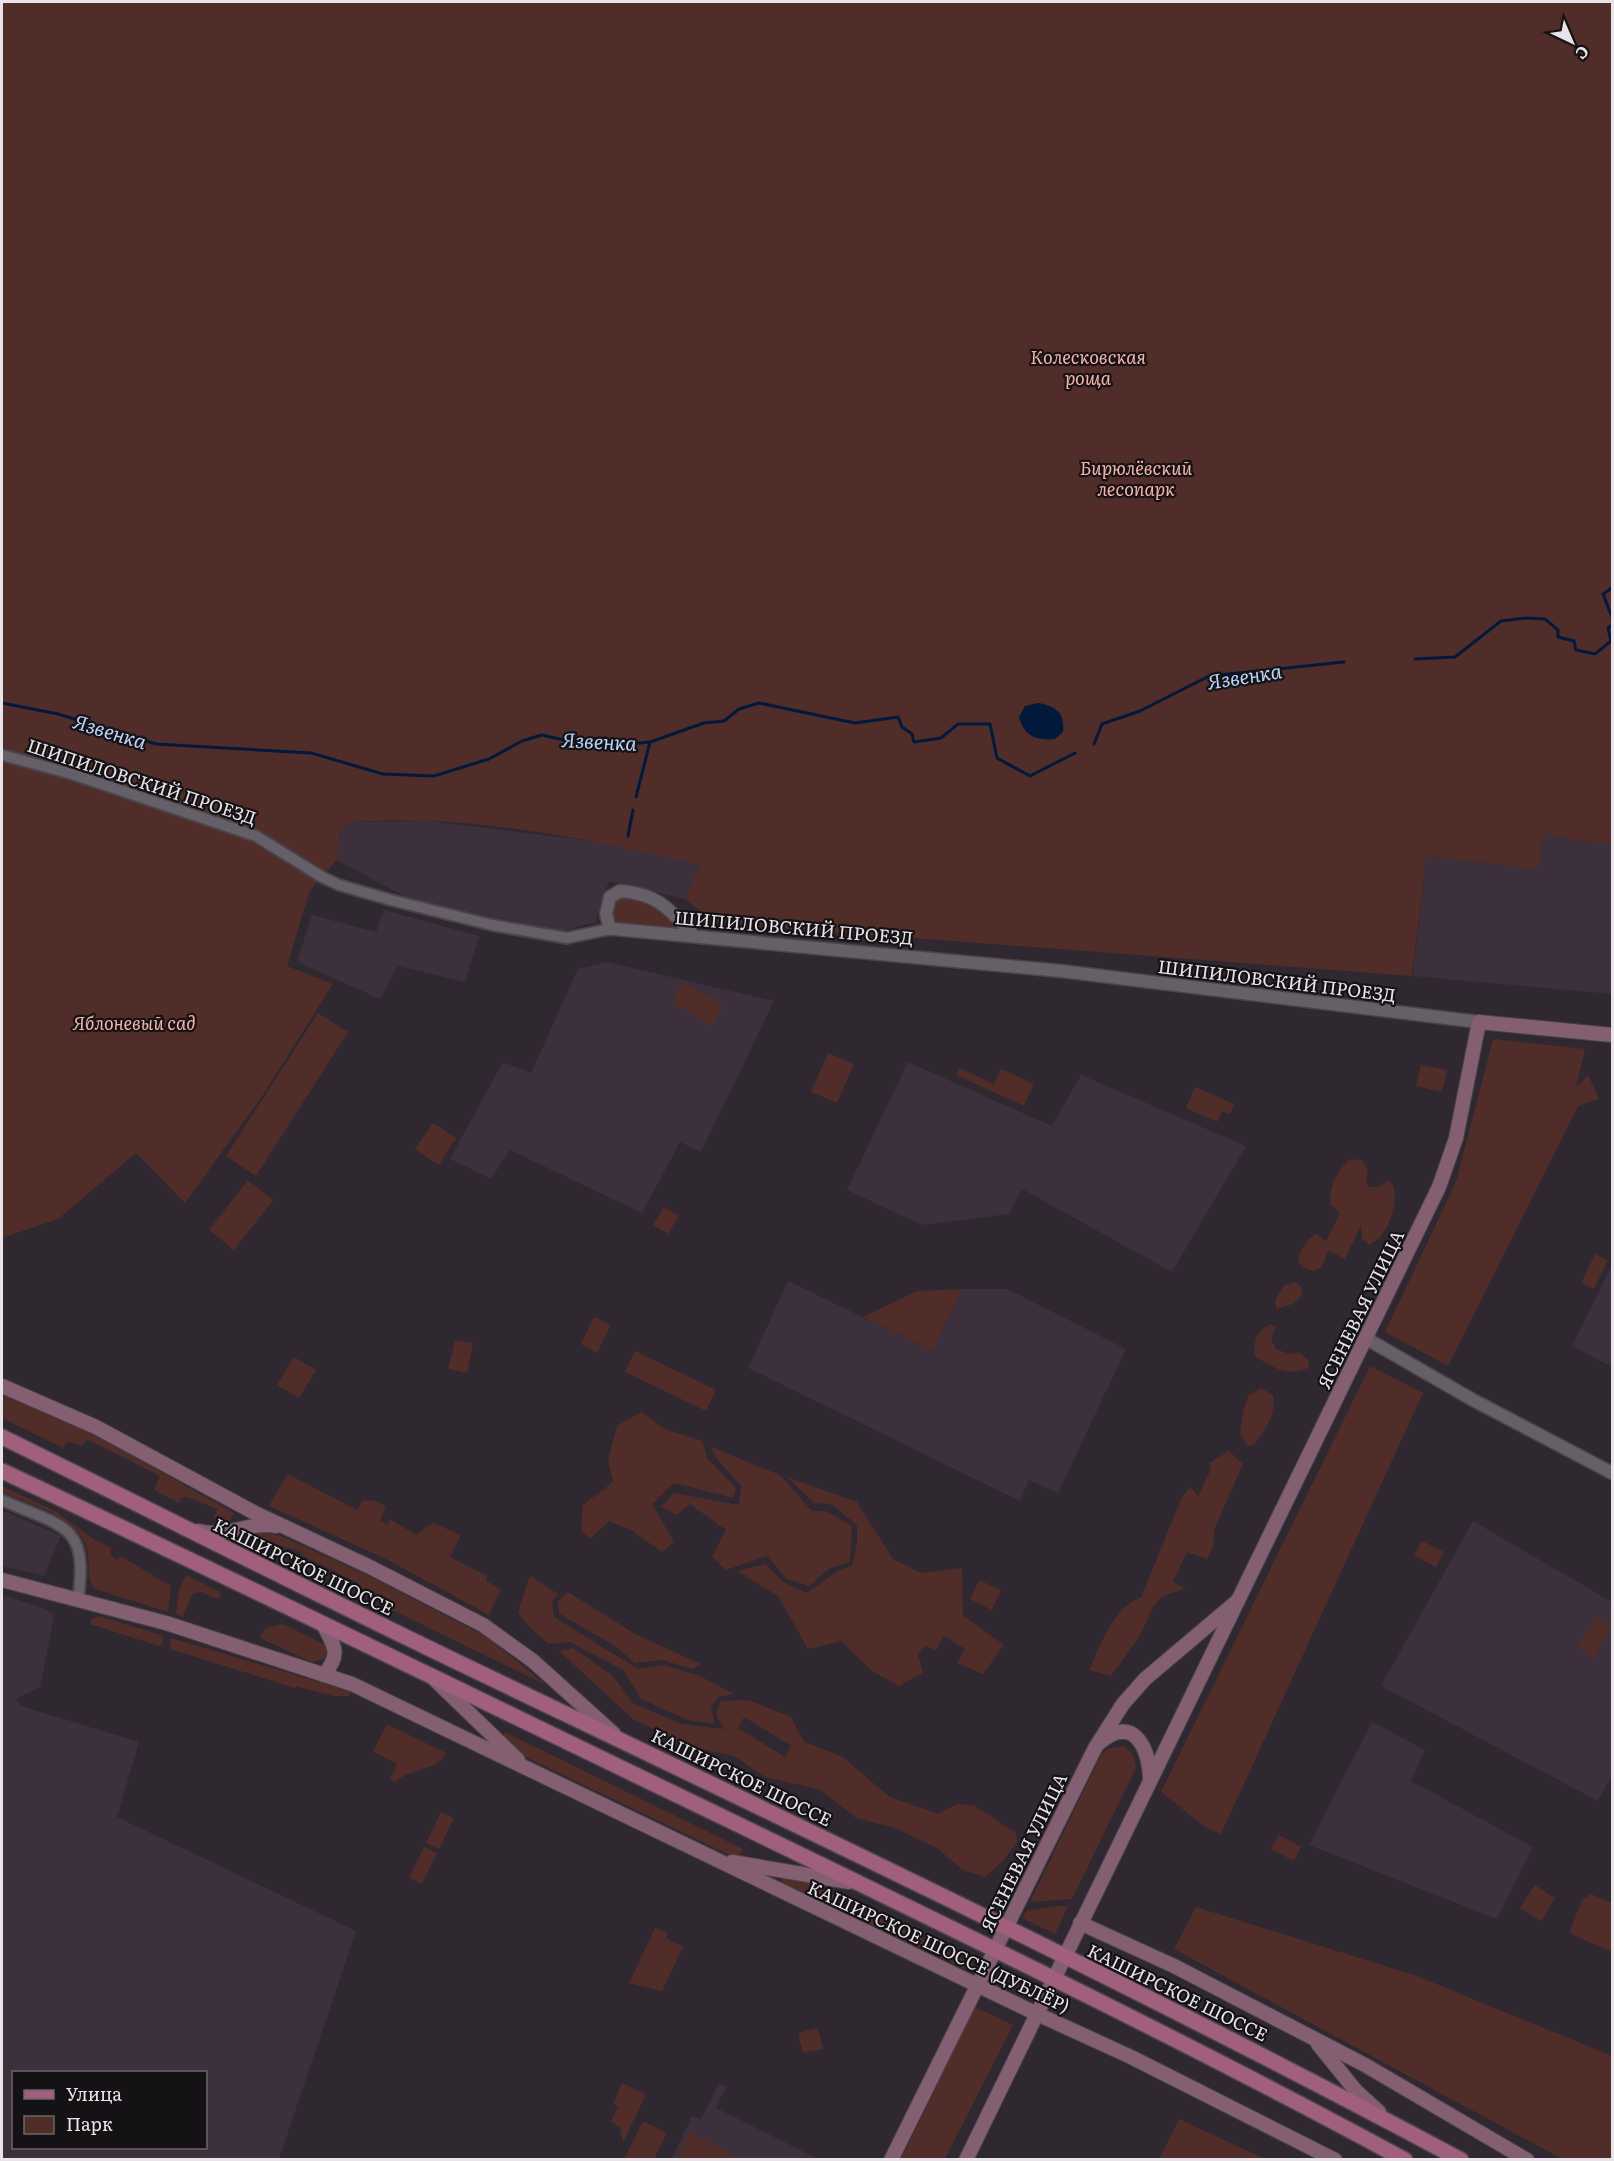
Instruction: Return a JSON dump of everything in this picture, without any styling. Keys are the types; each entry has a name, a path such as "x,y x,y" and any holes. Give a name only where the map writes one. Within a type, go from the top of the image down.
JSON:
{"main road":[{"name":"ШИПИЛОВСКИЙ ПРОЕЗД","path":"1479,1022 1612,1035"},
{"name":"ЯСЕНЕВАЯ УЛИЦА","path":"966,2160 1035,2013 1240,1599 1439,1187 1456,1138 1479,1022"},
{"path":"2,1386 111,1434 287,1529 483,1624 533,1661 626,1742"},
{"name":"КАШИРСКОЕ ШОССЕ","path":"2,1437 179,1526 1063,1956 1461,2160"},
{"path":"2,1471 995,1949 1257,2079 1405,2160"},
{"path":"179,1526 214,1535 264,1525 287,1529"},
{"name":"КАШИРСКОЕ ШОССЕ (ДУБЛЁР)","path":"2,1580 166,1623 324,1675 391,1704 1131,2057 1335,2160"},
{"name":"ЯСЕНЕВАЯ УЛИЦА","path":"892,2159 1095,1748 1123,1704 1144,1679 1240,1599"},
{"path":"324,1626 336,1653 334,1661 324,1675"},
{"path":"431,1676 526,1768"},
{"path":"1095,1748 1113,1735 1125,1732 1134,1735 1142,1741 1147,1752 1150,1779"},
{"path":"715,1859 860,1884"},
{"path":"1080,1923 1174,1966 1365,2065 1527,2160"},
{"path":"1314,2040 1356,2091 1388,2121"}],"street":[{"name":"ШИПИЛОВСКИЙ ПРОЕЗД","path":"2,755 72,774 256,836 339,885 492,925 567,938 610,929 1061,971 1479,1022"},
{"path":"610,929 606,914 610,897 620,891 641,892 658,900 693,935"},
{"path":"1367,1339 1473,1400 1612,1473"},
{"path":"2,1500 61,1527 70,1534 80,1551 81,1572 78,1600"}],"shaded area":[{"path":"429,821 607,843 701,865 685,899 609,881 595,922 563,931 476,918 415,902 337,860 340,831 349,822"},
{"path":"1544,833 1570,840 1612,843 1612,994 1413,976 1427,856 1538,870"},
{"path":"384,910 479,936 465,982 398,966 380,999 297,962 312,915 376,932"},
{"path":"607,962 774,1001 701,1152 680,1142 642,1213 510,1150 491,1179 450,1159 503,1062 531,1073 578,969"},
{"path":"908,1062 1052,1126 1081,1075 1246,1146 1172,1272 1022,1189 1009,1214 922,1225 847,1190"},
{"path":"1612,1265 1612,1367 1572,1346"},
{"path":"788,1281 933,1351 962,1289 1007,1289 1126,1349 1058,1493 1029,1480 1020,1501 748,1368"},
{"path":"2,1510 61,1536 44,1576 2,1566"},
{"path":"1473,1521 1612,1602 1612,1775 1598,1801 1381,1686"},
{"path":"2,1595 46,1609 54,1616 40,1687 16,1699 21,1706 139,1742 117,1817 356,1931 279,2159 2,2159"},
{"path":"1372,1722 1425,1750 1411,1781 1533,1847 1497,1919 1309,1845"},
{"path":"719,2083 726,2087 716,2108 820,2160 671,2160 692,2116 701,2120"}],"green space":[{"name":"Бирюлёвский лесопарк","path":"2,2 1612,2 1612,843 1570,840 1544,833 1538,870 1427,856 1412,976 716,923 685,899 700,865 599,843 496,826 417,821 349,822 340,831 337,860 310,890 287,966 333,984 263,1095 185,1203 136,1153 58,1219 2,1238"},
{"path":"641,892 693,935 610,929 610,897"},
{"path":"684,982 724,1005 712,1026 672,1003"},
{"path":"318,1013 348,1032 256,1176 226,1156"},
{"path":"1493,1039 1585,1049 1576,1088 1588,1075 1599,1099 1578,1106 1448,1366 1385,1332 1456,1182"},
{"path":"828,1053 854,1064 837,1103 811,1092"},
{"path":"1421,1065 1447,1070 1442,1092 1416,1086"},
{"path":"959,1068 994,1084 1001,1069 1034,1084 1024,1106 956,1075"},
{"path":"1195,1087 1234,1104 1230,1114 1222,1111 1217,1122 1186,1108"},
{"path":"433,1123 456,1138 439,1165 415,1149"},
{"path":"1350,1159 1362,1160 1368,1170 1366,1180 1369,1187 1379,1187 1389,1180 1393,1185 1394,1208 1388,1223 1380,1237 1369,1245 1362,1239 1361,1225 1345,1259 1328,1250 1322,1267 1314,1271 1304,1268 1298,1262 1304,1245 1316,1234 1326,1241 1340,1213 1330,1205 1331,1192 1337,1174"},
{"path":"248,1180 273,1200 234,1250 209,1230"},
{"path":"664,1207 679,1216 668,1234 653,1225"},
{"path":"1595,1254 1608,1260 1594,1289 1581,1283"},
{"path":"1296,1282 1302,1288 1301,1296 1293,1304 1276,1309 1275,1300 1285,1285"},
{"path":"962,1289 933,1351 863,1317 917,1291"},
{"path":"594,1317 611,1325 597,1353 581,1344"},
{"path":"1271,1324 1276,1327 1271,1339 1276,1349 1289,1354 1300,1353 1309,1360 1308,1368 1294,1372 1281,1370 1255,1356 1255,1345 1259,1333"},
{"path":"455,1340 473,1343 467,1373 448,1369"},
{"path":"635,1351 716,1390 706,1411 625,1372"},
{"path":"294,1357 316,1370 299,1398 277,1385"},
{"path":"1370,1366 1423,1393 1221,1834 1205,1827 1161,1792"},
{"path":"1261,1388 1273,1395 1272,1415 1255,1444 1247,1446 1240,1433 1243,1411 1248,1396"},
{"path":"2,1395 96,1435 234,1513 230,1522 217,1520 214,1517 217,1509 187,1497 181,1498 179,1503 154,1490 160,1476 87,1439 82,1446 67,1441 63,1448 2,1418"},
{"path":"641,1412 665,1429 702,1441 708,1459 736,1488 733,1498 674,1483 652,1504 674,1542 662,1552 631,1530 609,1521 590,1539 581,1530 583,1505 613,1482 608,1460 617,1426"},
{"path":"711,1447 780,1475 812,1511 826,1511 852,1526 850,1562 830,1568 809,1586 787,1579 767,1556 726,1570 712,1557 726,1530 690,1504 676,1515 661,1507 674,1493 739,1505 741,1486 716,1458"},
{"path":"1229,1451 1243,1464 1214,1530 1213,1547 1207,1559 1187,1552 1173,1582 1186,1589 1158,1601 1144,1629 1111,1676 1089,1670 1103,1639 1116,1618 1123,1609 1141,1598 1181,1499 1190,1487 1198,1496 1211,1469 1209,1463"},
{"path":"288,1474 357,1510 362,1501 373,1500 386,1506 380,1521 387,1525 390,1519 416,1535 433,1523 461,1535 450,1557 487,1576 486,1581 501,1589 489,1615 384,1558 271,1507 270,1504"},
{"path":"787,1477 857,1502 893,1559 921,1573 962,1568 963,1615 1004,1645 983,1674 957,1663 965,1649 944,1636 936,1650 926,1646 918,1655 923,1673 899,1686 872,1671 841,1641 808,1649 778,1596 737,1571 765,1564 783,1582 807,1593 839,1570 852,1566 857,1544 857,1525 831,1504 814,1503"},
{"path":"2,1486 57,1512 93,1539 111,1548 111,1556 118,1560 120,1556 171,1586 168,1612 95,1589 89,1577 88,1554 84,1541 76,1530 54,1514 2,1492"},
{"path":"260,1532 279,1535 367,1575 487,1637 546,1685 386,1607 387,1603 358,1586 358,1583 301,1555 302,1552 245,1535"},
{"path":"1422,1541 1444,1552 1436,1567 1414,1555"},
{"path":"186,1575 220,1592 221,1596 217,1599 201,1592 192,1594 183,1617 176,1614 179,1590"},
{"path":"530,1576 558,1594 552,1601 554,1617 638,1669 664,1665 700,1676 734,1694 718,1697 711,1708 715,1724 688,1720 641,1699 623,1670 570,1642 549,1644 528,1626 518,1612"},
{"path":"979,1580 1001,1590 992,1610 970,1599"},
{"path":"568,1592 637,1635 701,1664 693,1669 663,1660 635,1663 615,1646 560,1614 557,1602"},
{"path":"99,1616 164,1636 162,1644 159,1646 90,1624 92,1618"},
{"path":"1596,1617 1612,1627 1593,1658 1577,1648"},
{"path":"283,1624 324,1644 327,1650 324,1659 312,1662 260,1638 266,1628"},
{"path":"171,1638 350,1691 349,1696 333,1696 296,1686 295,1688 170,1649"},
{"path":"573,1648 612,1675 633,1703 681,1724 724,1729 716,1714 721,1701 748,1700 791,1717 804,1742 841,1756 890,1797 938,1814 957,1804 975,1806 1016,1833 1017,1842 1003,1861 985,1877 963,1870 937,1848 895,1828 856,1818 821,1790 765,1777 734,1756 693,1747 634,1720 559,1651","holes":["744,1717 791,1746 785,1757 738,1728"]},
{"path":"387,1724 446,1753 437,1763 401,1777 395,1782 390,1779 397,1764 373,1751"},
{"path":"505,1732 743,1849 738,1859 515,1752 502,1739"},
{"path":"1125,1746 1134,1756 1136,1768 1072,1899 1030,1902 1101,1755 1109,1748"},
{"path":"441,1812 454,1818 439,1849 426,1843"},
{"path":"1279,1835 1301,1847 1294,1861 1271,1849"},
{"path":"424,1847 437,1853 422,1884 409,1878"},
{"path":"785,1874 811,1883 974,1965 970,1971 783,1883 781,1879"},
{"path":"1535,1885 1555,1898 1541,1921 1520,1908"},
{"path":"1591,1894 1612,1903 1612,1952 1573,1935 1570,1931 1582,1900"},
{"path":"1068,1906 1055,1934 1022,1918 1026,1911"},
{"path":"1196,1907 1417,1976 1612,2056 1612,2159 1562,2159 1174,1949"},
{"path":"655,1928 668,1933 666,1938 683,1947 662,1991 629,1983"},
{"path":"975,2007 1013,2025 945,2159 901,2159"},
{"path":"818,2028 823,2049 803,2053 798,2033"},
{"path":"622,2083 646,2094 623,2143 620,2127 611,2121 618,2107 613,2104"},
{"path":"1179,2119 1265,2159 1159,2159"},
{"path":"643,2121 667,2133 654,2159 624,2159"},
{"path":"689,2132 731,2153 728,2159 686,2159 678,2155"}],"water":[{"path":"1038,703 1054,708 1061,715 1063,732 1055,739 1032,736 1021,723 1019,717 1025,706"}],"waterway":[{"name":"Язвенка","path":"1612,588 1603,594 1612,617"},
{"name":"Язвенка","path":"1415,659 1455,657 1501,621 1525,618 1545,619 1558,630 1558,637 1574,641 1576,650 1595,654 1611,641 1608,628 1612,625"},
{"name":"Язвенка","path":"1094,744 1102,724 1140,711 1209,676 1344,662"},
{"name":"Язвенка","path":"2,703 58,714 156,744 311,753 383,774 434,776 489,759 522,741 542,735 568,741 605,738 620,745 650,742 704,723 724,721 739,709 759,703 855,723 898,717 902,727 912,734 914,742 941,738 958,724 990,724 997,758 1030,776 1075,753"},
{"path":"636,797 650,742"},
{"path":"628,836 633,810"}],"park label":[{"name":"Колесковская роща","path":"1088,366"},
{"name":"Яблоневый сад","path":"134,1022"}]}
